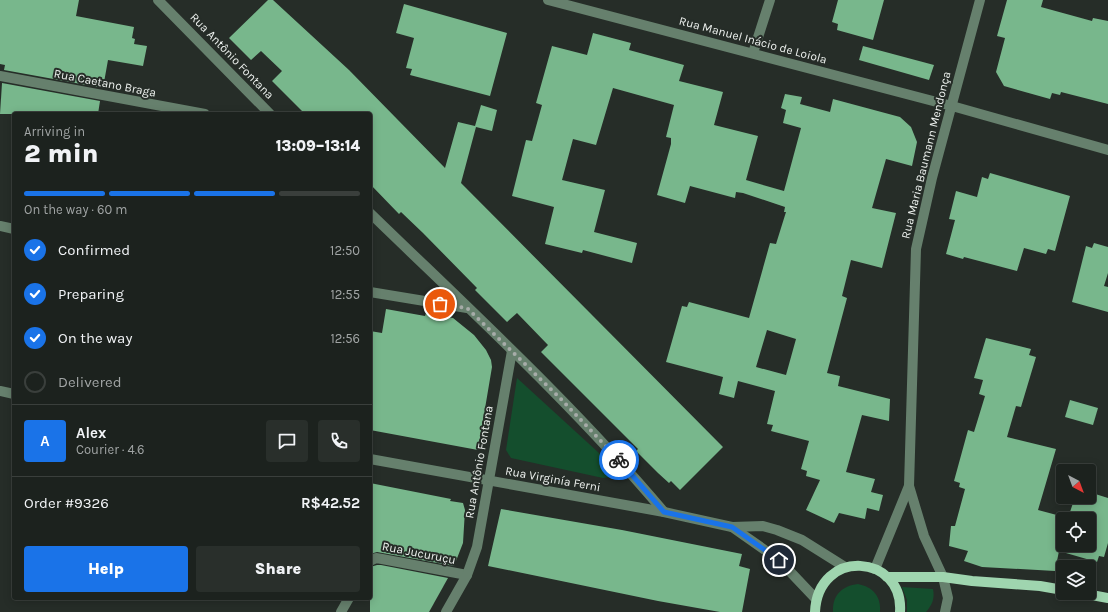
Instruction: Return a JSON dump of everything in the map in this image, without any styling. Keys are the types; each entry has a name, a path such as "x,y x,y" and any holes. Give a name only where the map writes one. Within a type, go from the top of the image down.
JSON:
{"main road":[{"path":"815,612 816,599 822,585 832,574 845,567 860,566 875,569 888,577 896,589 901,603 900,612"},
{"path":"888,577 943,577 1056,589"},
{"path":"1096,596 1108,598"}],"street":[{"name":"Rua Antônio Fontana","path":"158,0 268,112"},
{"name":"Rua Manuel Inácio de Loiola","path":"548,0 952,106 1108,150"},
{"path":"753,53 770,0"},
{"name":"Rua Maria Baumann Mendonça","path":"945,612 948,598 943,577 924,536 909,486 916,249 980,0"},
{"name":"Rua Caetano Braga","path":"0,76 194,112"},
{"path":"372,215 512,351 602,442 664,512"},
{"path":"0,226 12,229"},
{"path":"372,292 467,308"},
{"name":"Rua Antônio Fontana","path":"467,575 478,547 512,351"},
{"path":"0,391 12,394"},
{"name":"Rua Virginía Ferni","path":"372,459 664,512 732,527 763,526 802,540 845,567"},
{"name":"Rua Maria Baumann Mendonça","path":"875,569 909,486"},
{"name":"Rua Virginía Ferni","path":"732,527 779,560 816,599"},
{"name":"Rua Jucuruçu","path":"372,560 467,575 446,612"},
{"path":"341,612 347,600"}],"green space":[{"path":"517,378 611,464 612,470 610,477 603,478 511,458 506,450"},
{"path":"858,584 868,587 875,593 879,601 880,612 833,612 834,601 839,592 847,587"},
{"path":"902,587 933,589 934,596 930,607 926,612 907,612 907,600"}],"building":[{"path":"0,0 79,0 76,16 134,27 132,38 135,39 134,44 147,46 143,66 108,60 103,88 4,70 5,65 0,64"},
{"path":"268,0 273,0 349,70 445,168 458,122 475,126 481,105 497,110 492,131 476,127 461,183 723,447 680,490 671,481 669,483 636,451 638,449 541,352 548,345 517,313 507,322 475,290 477,288 423,233 401,212 399,214 372,186 372,112 303,112 272,81 282,71 261,51 251,60 229,38"},
{"path":"838,0 884,0 873,40 837,30 838,24 832,22"},
{"path":"1007,0 1043,0 1041,7 1092,21 1093,18 1108,21 1108,104 1061,92 1060,95 1052,93 1050,99 1004,86 996,72 1005,38 997,36"},
{"path":"404,4 507,33 490,96 410,75 412,69 406,68 414,38 396,33"},
{"path":"593,33 631,43 629,50 684,65 679,81 723,92 714,125 758,136 746,180 784,191 801,128 783,123 786,110 781,108 785,94 802,97 800,104 830,112 833,99 900,117 911,127 917,142 912,166 886,159 872,208 896,213 882,268 851,260 842,296 847,298 827,373 840,376 838,386 890,399 889,421 862,415 846,472 875,479 871,492 883,495 879,511 867,508 865,519 839,513 834,523 806,510 820,480 806,476 807,471 801,469 809,441 771,431 773,425 767,424 775,391 738,381 734,398 719,394 723,377 666,362 682,306 687,307 689,302 749,318 770,243 776,244 786,212 784,212 785,207 736,192 735,198 690,186 685,203 657,195 671,144 671,138 666,137 674,105 613,88 596,145 573,139 562,180 605,190 594,232 637,243 632,263 583,250 582,253 545,244 554,207 512,196 526,140 532,141 542,105 536,103 552,46 587,55","holes":["767,330 796,339 786,375 756,367"]},
{"path":"863,46 934,65 929,80 859,60"},
{"path":"2,83 100,101 98,112 12,112 12,114 0,114"},
{"path":"990,173 1070,196 1055,251 1048,249 1046,254 1024,248 1017,271 964,257 963,259 946,254 955,220 949,219 956,191 977,197 982,177 988,179"},
{"path":"1094,243 1108,247 1108,273 1104,286 1108,287 1108,312 1072,302 1086,246 1092,248"},
{"path":"386,309 425,316 426,313 453,318 474,335 486,350 491,360 492,367 478,450 372,430 372,331 382,333"},
{"path":"986,338 1031,349 1029,355 1036,357 1021,407 1016,406 1007,437 1056,449 1038,510 1056,515 1056,552 1059,552 1055,571 982,567 964,561 968,551 949,546 951,526 955,526 965,489 959,487 960,483 954,481 968,430 974,432 985,396 979,394 983,380 974,378"},
{"path":"1070,400 1098,408 1093,425 1065,417"},
{"path":"372,483 451,499 450,501 463,503 465,510 463,543 454,566 377,552 372,553"},
{"path":"1096,494 1108,498 1108,543 1104,557 1099,556 1097,562 1096,560 1090,560 1062,552 1096,552 1096,512 1070,512 1073,504 1096,504"},
{"path":"501,509 622,530 742,554 739,566 750,569 742,612 720,612 658,601 488,566"},
{"path":"381,565 448,578 429,612 370,612 370,600 372,600 372,566"}],"way so far":[{"path":"440,304 467,308 559,397 619,460"}],"route":[{"path":"619,460 664,512 732,527 764,548 779,560"}]}
